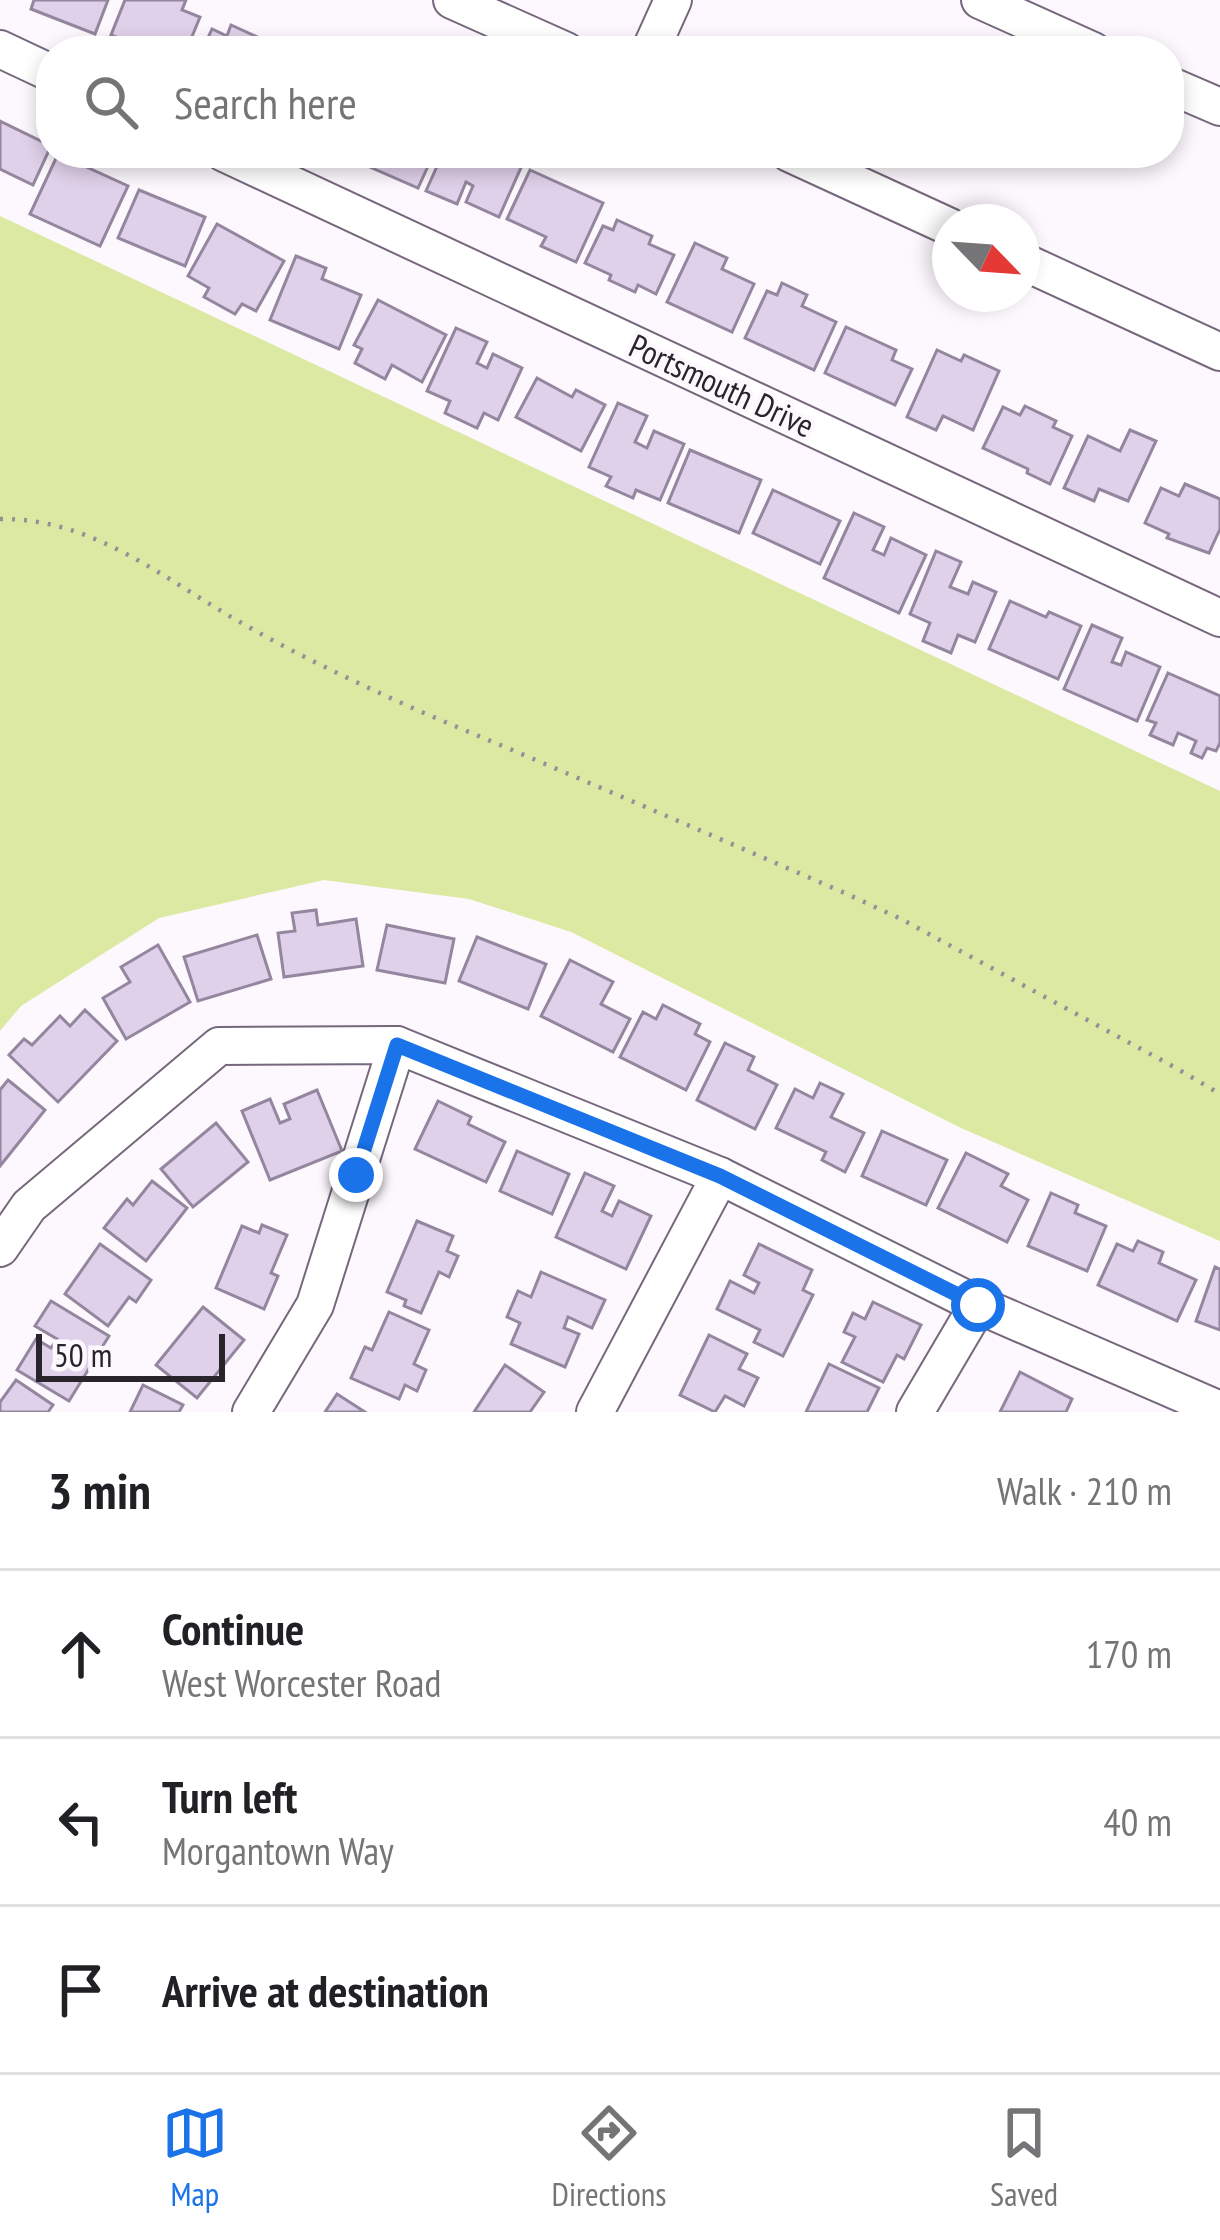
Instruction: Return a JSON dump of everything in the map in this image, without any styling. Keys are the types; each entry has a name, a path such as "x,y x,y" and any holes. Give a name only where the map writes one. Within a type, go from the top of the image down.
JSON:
{"street":[{"path":"452,0 532,36"},
{"path":"657,36 673,0"},
{"path":"980,0 1032,11 1070,36"},
{"path":"0,49 36,66"},
{"path":"1184,91 1220,107"},
{"name":"Portsmouth Drive","path":"256,168 1220,617"},
{"path":"822,168 932,219"},
{"path":"1040,269 1220,352"},
{"path":"251,1412 315,1305 397,1045"},
{"path":"0,1248 29,1206 219,1046 397,1045 720,1176 978,1305 1220,1410"},
{"path":"595,1412 720,1176"},
{"path":"915,1412 978,1305"}],"path":[{"path":"0,519 31,519 73,529 110,545 151,565 250,628 392,698 903,920 1220,1094"}],"green space":[{"path":"0,216 1220,791 1220,1241 961,1128 571,932 469,899 324,880 159,918 21,1006 0,1031"}],"building":[{"path":"34,0 108,0 95,34 31,9"},
{"path":"125,0 186,0 182,10 200,17 192,36 111,35"},
{"path":"231,25 255,36 227,36"},
{"path":"0,121 36,139 36,168 41,168 33,185 0,169"},
{"path":"51,168 89,168 128,186 100,246 30,214"},
{"path":"372,168 427,168 418,188"},
{"path":"436,168 521,168 499,217 466,202 473,186 466,182 457,204 426,191"},
{"path":"530,170 603,203 576,262 541,246 546,237 507,219"},
{"path":"139,190 205,217 185,266 118,238"},
{"path":"617,220 652,236 649,244 674,255 656,294 638,285 635,292 585,263 603,226 613,230"},
{"path":"217,224 284,261 256,311 242,304 235,314 204,297 209,288 188,276"},
{"path":"695,243 727,258 722,269 754,284 732,332 667,302"},
{"path":"296,256 326,268 322,279 361,295 339,349 270,320"},
{"path":"782,283 807,295 802,306 836,322 814,370 745,338 767,291 777,295"},
{"path":"378,300 446,335 422,382 392,365 385,379 355,363 362,349 354,345"},
{"path":"846,327 896,350 892,360 912,369 895,405 825,373"},
{"path":"456,328 487,342 477,363 487,368 493,354 522,368 498,420 484,413 477,428 445,413 450,401 427,391"},
{"path":"937,350 961,361 964,355 999,371 973,430 943,416 936,430 907,417"},
{"path":"537,378 572,397 576,390 605,405 581,451 516,417"},
{"path":"618,403 647,416 635,442 647,448 654,431 684,444 660,500 636,490 633,498 606,486 611,477 589,467"},
{"path":"1025,406 1056,421 1053,427 1072,436 1050,484 983,448 1003,407 1020,415"},
{"path":"1130,430 1156,441 1128,501 1099,489 1094,501 1064,488 1088,436 1120,451"},
{"path":"690,450 761,480 739,533 668,503"},
{"path":"1185,484 1220,499 1220,529 1209,553 1167,538 1169,534 1145,523 1161,488 1179,496"},
{"path":"773,490 840,521 820,564 753,533"},
{"path":"854,513 884,527 873,550 884,555 891,538 926,555 899,613 824,578"},
{"path":"936,551 961,562 950,587 968,594 973,582 996,592 975,642 958,635 951,653 923,641 930,623 910,614"},
{"path":"1010,601 1081,626 1058,679 989,649"},
{"path":"1092,625 1122,638 1112,662 1121,665 1126,652 1160,667 1137,721 1064,689"},
{"path":"1168,673 1220,696 1216,751 1207,748 1202,758 1191,753 1196,741 1178,733 1173,745 1150,735 1156,723 1147,720"},
{"path":"316,910 318,925 356,919 363,966 284,977 278,933 295,931 292,913"},
{"path":"387,925 454,939 445,983 377,970"},
{"path":"257,935 271,979 198,1001 184,957"},
{"path":"477,937 546,964 528,1009 459,981"},
{"path":"158,945 190,1002 126,1039 103,998 130,982 121,967"},
{"path":"570,960 613,982 601,1004 630,1019 613,1052 541,1016"},
{"path":"663,1005 700,1024 695,1034 710,1042 686,1090 620,1057 643,1012 656,1019"},
{"path":"85,1010 117,1041 58,1102 9,1055 24,1039 32,1045 60,1016 70,1026"},
{"path":"725,1043 754,1057 748,1070 777,1085 755,1129 697,1100"},
{"path":"8,1080 45,1110 0,1166 0,1090"},
{"path":"820,1083 843,1094 831,1117 864,1133 845,1172 822,1160 826,1152 776,1128 795,1089 813,1098"},
{"path":"317,1090 342,1151 270,1180 242,1111 270,1099 280,1123 290,1119 284,1104"},
{"path":"438,1101 471,1117 468,1124 505,1142 486,1182 415,1149"},
{"path":"216,1123 248,1162 193,1207 161,1169"},
{"path":"882,1131 947,1160 926,1205 862,1176"},
{"path":"517,1151 569,1174 552,1214 500,1191"},
{"path":"966,1153 1008,1174 1001,1186 1028,1200 1007,1242 938,1208"},
{"path":"585,1173 614,1186 602,1211 612,1216 619,1201 651,1216 626,1269 556,1237"},
{"path":"152,1181 187,1208 146,1261 104,1228 127,1199 133,1205"},
{"path":"1051,1193 1078,1205 1075,1213 1106,1226 1087,1271 1028,1246"},
{"path":"417,1221 453,1236 447,1251 458,1256 449,1277 439,1272 421,1313 387,1292"},
{"path":"262,1225 287,1235 271,1273 278,1276 264,1309 216,1288 242,1226 259,1233"},
{"path":"1138,1241 1163,1252 1159,1263 1196,1280 1177,1321 1098,1285 1117,1244 1133,1251"},
{"path":"100,1244 151,1280 136,1302 129,1297 108,1326 65,1294"},
{"path":"759,1244 812,1270 803,1290 813,1295 783,1356 754,1342 760,1330 717,1309 730,1281 754,1293 759,1283 744,1275"},
{"path":"1215,1267 1220,1269 1220,1330 1196,1321"},
{"path":"541,1272 605,1300 592,1328 568,1317 564,1328 579,1334 565,1367 511,1344 520,1323 507,1317 518,1291 531,1297"},
{"path":"51,1301 109,1336 69,1401 17,1370 36,1339 51,1348 57,1339 35,1326"},
{"path":"873,1302 921,1325 904,1359 897,1355 883,1382 842,1362 855,1337 844,1332 853,1313 865,1319"},
{"path":"203,1307 244,1340 197,1398 156,1365"},
{"path":"389,1312 429,1330 414,1364 426,1370 417,1391 405,1385 399,1399 351,1378 365,1347 372,1350"},
{"path":"709,1335 747,1354 739,1369 758,1378 744,1406 725,1396 715,1412 680,1395"},
{"path":"829,1364 879,1388 867,1412 806,1412"},
{"path":"505,1365 544,1392 530,1412 474,1412"},
{"path":"1020,1372 1072,1399 1066,1412 1000,1412"},
{"path":"16,1380 53,1405 48,1412 0,1412 0,1402"},
{"path":"143,1385 183,1405 179,1412 130,1412"},
{"path":"337,1394 365,1412 325,1412"}],"route":[{"path":"356,1175 397,1045 720,1176 978,1305"}]}
